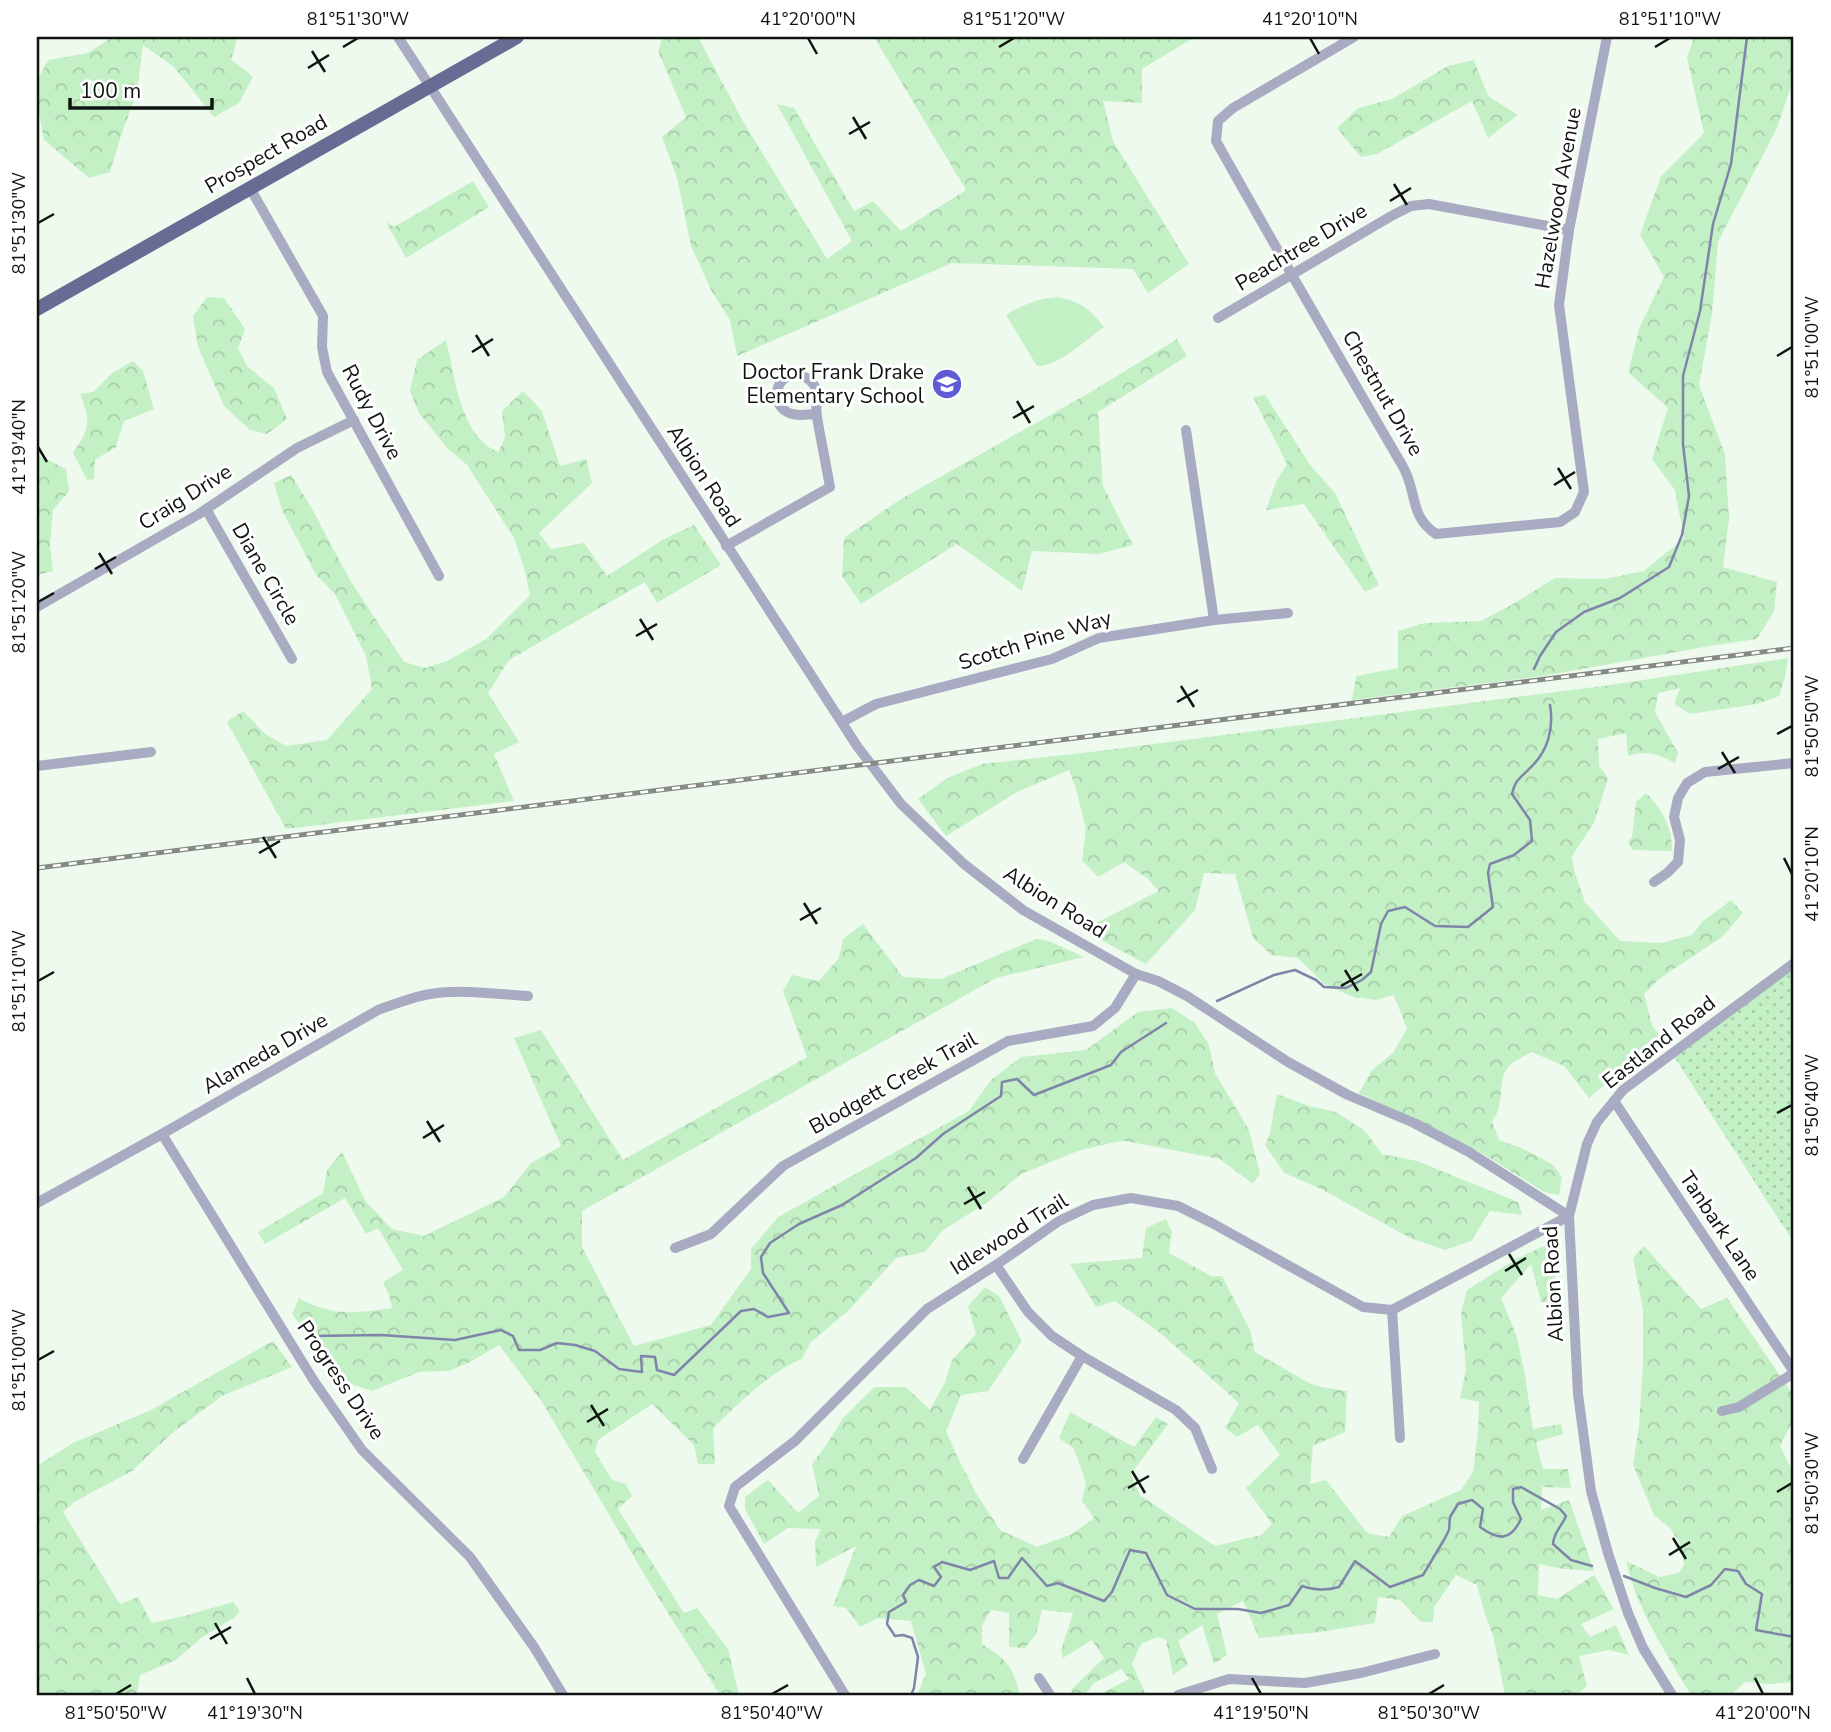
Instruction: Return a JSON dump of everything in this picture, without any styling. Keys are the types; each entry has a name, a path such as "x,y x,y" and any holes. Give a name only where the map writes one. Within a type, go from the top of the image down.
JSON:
{"main road":[{"name":"Prospect Road","path":"37,309 517,37"}],"street":[{"name":"Albion Road","path":"398,37 726,546 870,765 901,804 964,864 1023,910 1136,974 1158,981 1187,996 1289,1062 1348,1095 1413,1123 1469,1152 1569,1216 1578,1394 1591,1491 1628,1613 1643,1648 1672,1695"},
{"name":"Chestnut Drive","path":"1354,37 1233,108 1218,121 1216,141 1407,473 1419,517 1426,527 1436,534 1560,522 1575,512 1584,492"},
{"name":"Hazelwood Avenue","path":"1584,492 1559,305 1569,230 1606,37"},
{"name":"Rudy Drive","path":"250,188 323,316 322,346 327,372 439,576"},
{"name":"Peachtree Drive","path":"1218,318 1411,206 1429,204 1569,230"},
{"path":"726,546 830,487 813,384 804,376 794,374 778,385 778,405 787,412 796,415 816,414"},
{"name":"Craig Drive","path":"37,607 206,509 296,448 354,420"},
{"path":"1186,430 1214,620"},
{"name":"Diane Circle","path":"206,509 292,659"},
{"name":"Scotch Pine Way","path":"842,722 876,704 1052,659 1099,638 1214,620 1288,613"},
{"path":"37,765 151,752"},
{"path":"1654,882 1678,862 1679,840 1674,817 1678,798 1687,783 1705,772 1794,763"},
{"name":"Eastland Road","path":"1569,1216 1587,1144 1597,1122 1623,1090 1794,963"},
{"name":"Blodgett Creek Trail","path":"675,1248 711,1234 783,1166 1008,1041 1093,1026 1115,1008 1136,974"},
{"name":"Alameda Drive","path":"37,1203 162,1135 378,1010 407,999 449,992 528,996"},
{"name":"Tanbark Lane","path":"1614,1101 1794,1372"},
{"name":"Progress Drive","path":"162,1135 314,1381 362,1450 470,1557 534,1647 563,1695"},
{"name":"Idlewood Trail","path":"845,1695 729,1506 735,1487 795,1441 928,1309 1059,1221 1093,1205 1131,1198 1178,1206 1363,1307 1392,1310"},
{"path":"1400,1438 1392,1310 1569,1216"},
{"path":"996,1265 1028,1312 1052,1336 1176,1410 1195,1428 1212,1469"},
{"path":"1023,1459 1082,1356"},
{"path":"1722,1411 1739,1407 1794,1372"},
{"path":"1178,1695 1229,1679 1305,1683 1361,1673 1435,1654"},
{"path":"1040,1678 1050,1695"},
{"path":"1305,1683 1306,1695"}],"green space":[{"path":"112,37 236,37 231,59 253,77 239,103 214,117 174,67 143,45 137,92 110,172 89,178 44,140 37,102 37,81 48,60 88,53"},
{"path":"663,37 698,37 744,123 827,259 852,241 777,104 794,108 854,211 873,201 901,231 966,190 874,37 1195,37 1142,69 1142,103 1103,101 1113,141 1189,264 1148,293 1133,269 952,263 737,356 730,320 711,290 691,246 677,178 662,137 686,117 658,51"},
{"path":"1694,37 1794,37 1794,77 1777,128 1718,242 1712,314 1699,385 1725,454 1729,519 1723,567 1777,582 1774,611 1757,639 1543,676 1352,700 1356,676 1398,668 1398,631 1425,623 1481,621 1555,578 1605,579 1644,571 1684,538 1675,490 1652,459 1668,408 1628,372 1640,326 1664,277 1640,235 1661,176 1704,133 1687,58"},
{"path":"1474,60 1488,96 1518,115 1488,138 1472,101 1377,154 1361,157 1337,128 1358,108 1392,99 1448,66"},
{"path":"473,181 489,207 406,258 386,222 394,227"},
{"path":"207,297 224,298 245,329 238,348 247,366 274,388 287,419 267,434 250,430 224,406 198,347 193,316"},
{"path":"1058,297 1084,307 1104,327 1063,357 1037,366 1006,315 1031,303"},
{"path":"1177,339 1187,356 1098,412 1103,486 1133,545 1099,554 1032,551 1022,591 957,544 861,604 842,576 844,539 848,535 901,499 1089,393"},
{"path":"446,340 461,404 475,433 485,444 498,452 505,438 502,411 523,391 542,411 560,466 586,459 592,483 539,533 551,549 584,543 607,576 664,539 694,525 721,565 657,603 645,582 509,660 488,693 519,742 494,754 514,801 286,829 227,722 243,711 265,734 286,746 327,740 372,689 366,656 335,594 316,575 282,510 274,483 291,475 350,580 404,662 426,668 447,661 486,639 530,595 514,538 467,465 447,448 419,413 410,391 417,360"},
{"path":"133,361 143,371 154,409 124,421 116,447 95,460 94,479 87,480 73,453 87,425 80,394 93,392 112,373"},
{"path":"1265,395 1311,466 1335,493 1379,585 1365,592 1304,504 1266,510 1276,482 1287,464 1253,397"},
{"path":"37,457 66,469 69,491 53,510 50,545 53,571 37,575"},
{"path":"1788,658 1779,696 1757,704 1690,714 1674,704 1680,688 1658,693 1655,712 1678,753 1675,763 1653,754 1628,756 1626,733 1598,739 1599,766 1608,778 1594,823 1572,856 1585,902 1620,941 1662,943 1692,935 1702,922 1731,900 1743,913 1722,937 1659,979 1644,994 1652,1025 1663,1040 1589,1098 1564,1066 1532,1052 1508,1067 1504,1073 1499,1108 1492,1121 1499,1140 1552,1164 1562,1177 1559,1195 1544,1192 1480,1152 1359,1093 1372,1070 1393,1053 1407,1029 1394,995 1376,1000 1354,997 1325,985 1298,958 1271,955 1253,938 1235,874 1204,873 1195,910 1146,964 1082,930 1159,891 1148,879 1124,862 1098,877 1082,860 1086,829 1069,770 1017,792 946,836 918,799 947,778 982,764 1610,685"},
{"path":"1646,793 1665,819 1671,834 1672,851 1633,850 1628,842 1632,837 1636,802"},
{"path":"863,924 903,977 941,979 1036,939 1049,941 1084,957 996,978 582,1211 582,1247 634,1346 711,1325 751,1269 751,1249 778,1217 969,1111 991,1080 1021,1057 1086,1050 1138,1012 1172,1008 1195,1023 1209,1045 1215,1073 1249,1130 1260,1174 1253,1184 1220,1159 1125,1141 1078,1151 1021,1174 989,1201 942,1231 925,1252 896,1258 849,1310 810,1343 802,1359 767,1380 713,1428 715,1464 698,1464 694,1445 652,1404 598,1440 595,1452 612,1480 626,1484 632,1496 618,1509 684,1613 697,1608 728,1649 739,1695 720,1695 656,1594 542,1402 499,1345 449,1371 419,1372 372,1391 346,1382 292,1314 299,1298 334,1311 356,1312 392,1308 383,1282 403,1270 378,1228 366,1234 345,1198 265,1244 258,1232 323,1193 327,1170 342,1152 366,1202 392,1229 424,1236 504,1197 531,1163 561,1146 514,1038 541,1030 623,1160 807,1057 783,991 792,975 819,981 839,958 843,939"},
{"path":"1794,963 1794,1243 1671,1052"},
{"path":"1277,1094 1309,1106 1336,1112 1365,1131 1382,1154 1417,1161 1518,1202 1522,1215 1490,1211 1471,1241 1445,1250 1410,1238 1321,1189 1284,1173 1265,1145 1270,1133"},
{"path":"1166,1219 1172,1232 1169,1253 1211,1276 1222,1276 1250,1330 1255,1352 1309,1383 1347,1391 1345,1432 1313,1446 1310,1484 1326,1480 1367,1533 1389,1537 1402,1516 1461,1490 1473,1472 1479,1402 1460,1398 1466,1370 1461,1314 1467,1290 1516,1259 1553,1242 1557,1301 1541,1302 1531,1264 1501,1298 1517,1337 1533,1429 1561,1424 1563,1434 1536,1442 1543,1469 1568,1469 1571,1488 1542,1487 1541,1510 1569,1500 1594,1571 1539,1564 1538,1595 1557,1599 1594,1575 1614,1609 1581,1624 1590,1637 1616,1625 1629,1655 1609,1650 1579,1656 1587,1686 1576,1695 1505,1695 1493,1635 1477,1585 1456,1575 1434,1607 1433,1622 1421,1622 1400,1600 1378,1597 1375,1623 1259,1638 1243,1601 1217,1614 1227,1655 1214,1664 1202,1625 1178,1641 1188,1665 1173,1675 1166,1640 1158,1637 1141,1644 1132,1664 1146,1695 1106,1695 1104,1692 1129,1679 1121,1669 1094,1683 1085,1695 1073,1695 1071,1690 1104,1658 1092,1640 1063,1658 1061,1651 1073,1613 1042,1610 1036,1634 1025,1648 1009,1647 1009,1613 991,1610 982,1626 982,1644 1008,1665 1020,1695 917,1695 926,1674 911,1621 878,1618 860,1627 846,1608 833,1606 856,1546 816,1567 815,1541 821,1529 788,1528 764,1544 745,1509 745,1497 768,1480 798,1513 819,1496 812,1464 843,1418 874,1387 906,1387 930,1410 945,1382 952,1360 976,1334 968,1306 985,1287 999,1296 1022,1341 988,1391 961,1395 946,1431 976,1493 1000,1530 1037,1547 1072,1534 1094,1518 1082,1501 1086,1483 1074,1449 1059,1438 1070,1412 1134,1447 1156,1417 1168,1424 1131,1474 1140,1495 1215,1546 1261,1535 1272,1524 1246,1488 1280,1455 1258,1425 1237,1437 1225,1428 1239,1403 1159,1332 1115,1301 1096,1307 1070,1264 1142,1258 1146,1228"},
{"path":"1644,1246 1701,1309 1727,1298 1794,1396 1791,1424 1780,1446 1794,1474 1794,1682 1745,1682 1731,1695 1691,1695 1653,1631 1637,1597 1626,1561 1659,1577 1679,1573 1684,1564 1679,1542 1671,1529 1654,1515 1633,1465 1639,1426 1643,1364 1643,1310 1633,1258"},
{"path":"273,1341 292,1367 222,1396 171,1434 132,1471 74,1502 63,1512 120,1604 138,1597 152,1623 233,1602 240,1611 201,1638 176,1660 140,1675 137,1695 37,1695 37,1466 73,1443 151,1410"}],"waterway":[{"path":"1534,669 1556,632 1584,612 1620,598 1669,567 1682,535 1689,496 1683,444 1683,376 1700,311 1713,224 1731,164 1747,37"},
{"path":"1217,1001 1274,975 1295,970 1324,987 1346,988 1362,980 1371,972 1381,924 1388,911 1405,907 1435,926 1468,927 1493,907 1488,873 1490,864 1514,855 1532,841 1530,820 1512,794 1517,782 1537,761 1546,746 1551,722 1550,705"},
{"path":"310,1336 381,1335 455,1340 501,1330 513,1336 519,1350 540,1350 557,1343 575,1345 595,1351 619,1369 642,1372 641,1356 655,1357 657,1370 674,1375 741,1311 754,1309 768,1317 789,1313 763,1273 761,1257 770,1243 799,1224 842,1205 916,1158 943,1134 1001,1096 1002,1082 1017,1079 1034,1095 1111,1065 1121,1052 1166,1023"},
{"path":"911,1695 918,1657 912,1638 895,1636 887,1624 889,1612 906,1602 903,1595 910,1585 919,1580 934,1586 941,1577 934,1567 942,1562 970,1570 994,1561 999,1578 1008,1578 1022,1558 1047,1586 1058,1583 1104,1601 1112,1592 1130,1550 1146,1553 1167,1595 1195,1609 1238,1609 1261,1613 1289,1605 1302,1586 1320,1590 1339,1587 1355,1561 1390,1587 1423,1575 1449,1530 1450,1517 1458,1504 1472,1500 1483,1509 1480,1527 1498,1536 1508,1535 1521,1519 1513,1502 1513,1489 1521,1487 1560,1509 1566,1516 1553,1544 1571,1560 1592,1566"},
{"path":"1624,1576 1686,1597 1711,1585 1725,1569 1738,1571 1746,1584 1762,1594 1756,1630 1794,1637"}],"railway":[{"path":"37,868 1794,648"}],"place":[{"name":"Doctor Frank Drake Elementary School","path":"947,384"}]}
